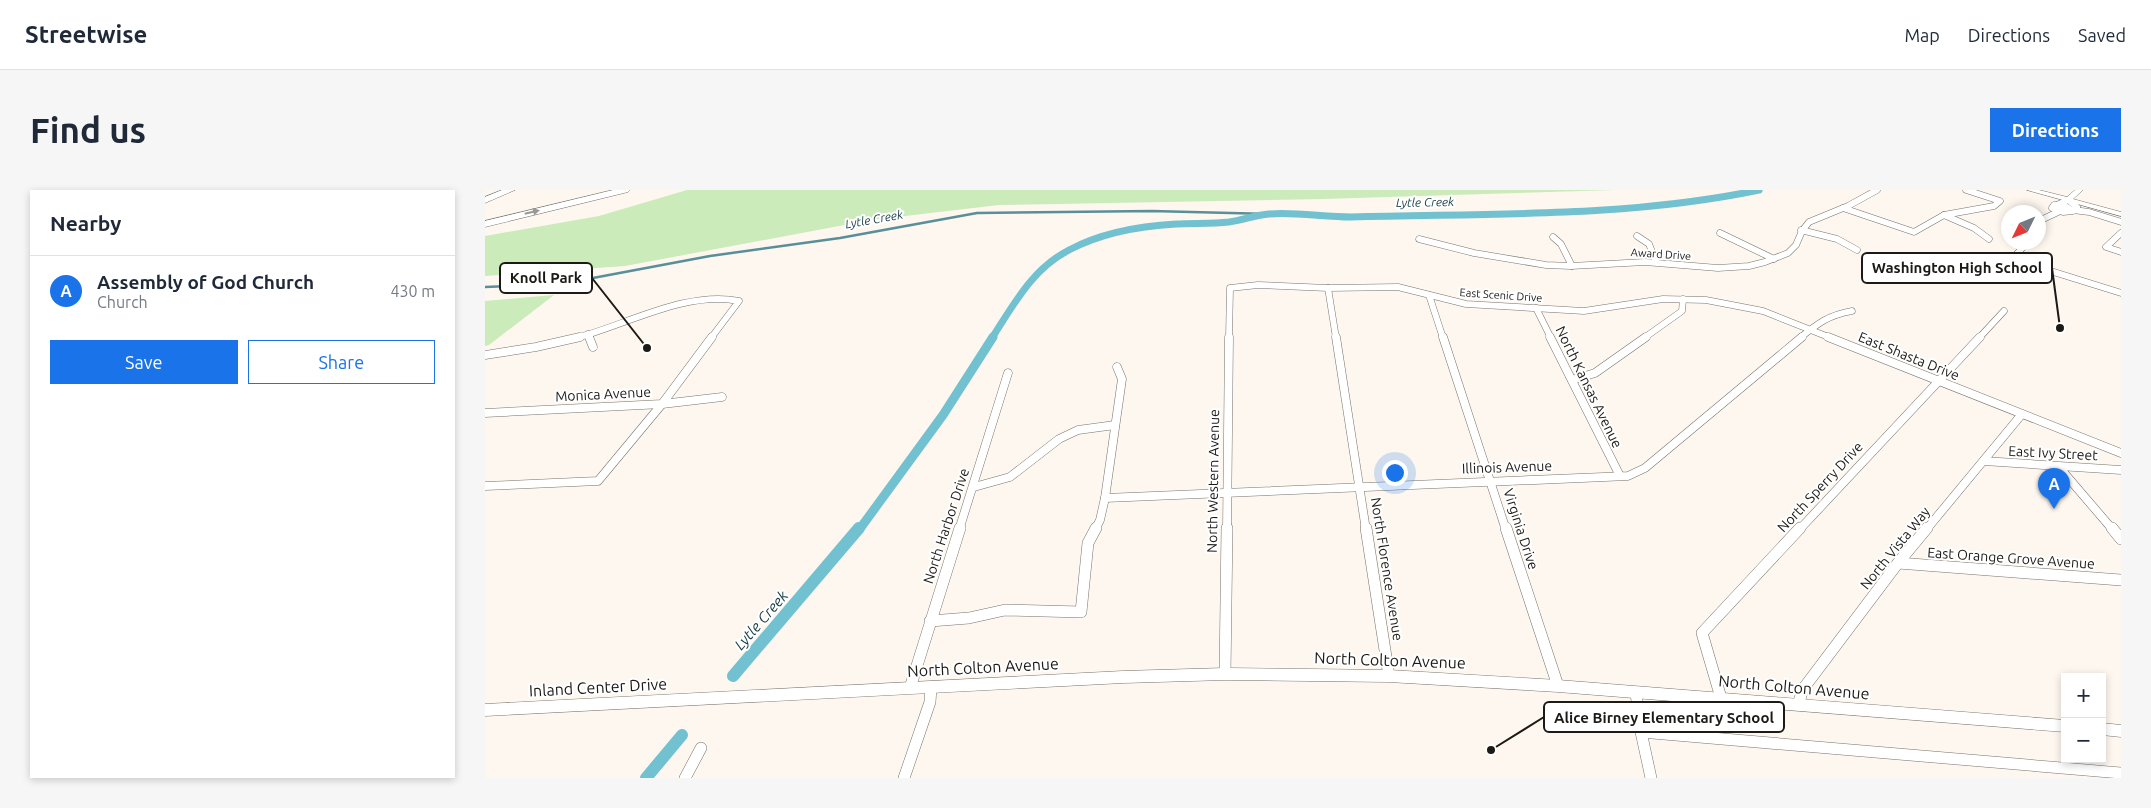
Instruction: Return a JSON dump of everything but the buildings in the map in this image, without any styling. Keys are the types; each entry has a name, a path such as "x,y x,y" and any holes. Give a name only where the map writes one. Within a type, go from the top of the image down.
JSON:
{"highway":[{"path":"486,196 510,190"},
{"path":"485,224 625,190"}],"main road":[{"path":"2031,190 2121,214"},
{"path":"2068,200 2079,190"},
{"name":"North Colton Avenue","path":"712,698 1123,677 1225,674 1389,676 1721,698 2061,726"},
{"name":"Inland Center Drive","path":"485,710 712,698"},
{"path":"2106,729 2121,731"}],"street":[{"name":"Award Drive","path":"1419,239 1431,244 1549,266 1656,262 1724,268 1749,266 1774,259 1793,250 1801,230 1811,220 1843,208 1877,190"},
{"path":"1843,208 1915,232 1944,215 1994,206 2000,201 1966,190"},
{"path":"2046,216 2068,200 2077,207 2073,210"},
{"path":"2058,208 2089,212 2121,222"},
{"path":"1944,215 1974,228 1989,239"},
{"path":"1801,230 1846,242 1857,250"},
{"path":"1720,233 1774,259"},
{"path":"2121,233 2106,247 2121,252"},
{"path":"1637,236 1649,244 1656,262"},
{"path":"1553,237 1561,244 1572,266"},
{"path":"2021,250 2012,259 2121,293"},
{"name":"East Scenic Drive","path":"1230,288 1258,286 1398,287 1466,304 1594,310 1648,300 1683,299"},
{"name":"North Western Avenue","path":"1225,674 1230,288"},
{"name":"North Florence Avenue","path":"1328,288 1389,676"},
{"name":"Virginia Drive","path":"1429,295 1558,686"},
{"path":"485,355 527,350 588,334 688,303 723,298 739,300 662,404 599,482 485,486"},
{"path":"1571,380 1595,373 1682,311 1683,299"},
{"name":"East Shasta Drive","path":"1683,299 1712,300 1763,311 2121,453"},
{"name":"North Kansas Avenue","path":"1536,308 1620,476"},
{"name":"Illinois Avenue","path":"1105,498 1629,476 1645,468 1827,317 1852,311"},
{"name":"North Sperry Drive","path":"1721,698 1702,633 2004,311"},
{"path":"588,334 593,347"},
{"path":"930,621 969,618 1005,610 1081,612 1088,543 1100,520 1105,498 1122,379 1117,367"},
{"name":"North Harbor Drive","path":"910,688 1008,373"},
{"name":"Monica Avenue","path":"485,413 662,404 722,397"},
{"name":"North Vista Way","path":"1798,705 1803,689 1898,563 2022,414"},
{"path":"974,486 1010,477 1059,439 1078,430 1115,425"},
{"name":"East Ivy Street","path":"1984,461 2121,470"},
{"path":"2059,467 2121,539"},
{"name":"East Orange Grove Avenue","path":"1898,563 2121,580"},
{"path":"905,778 930,702 931,688"},
{"path":"1636,693 1641,732 1651,778"},
{"path":"1641,732 2116,774"},
{"path":"685,778 701,748"}],"green space":[{"path":"687,190 1615,190 1323,199 999,205 871,220 625,266 485,276 485,236 599,216"},
{"path":"554,295 489,345 485,346 485,301"}],"waterway":[{"name":"Lytle Creek","path":"992,338 1016,300 1044,267 1081,244 1107,235 1135,229 1176,224 1229,222 1279,214 1351,217 1607,210 1709,199 1759,190"},
{"name":"Lytle Creek","path":"485,287 561,284 710,256 840,238 977,213 1152,211 1270,214"},
{"name":"Lytle Creek","path":"859,530 943,415 993,337"},
{"name":"Lytle Creek","path":"733,676 859,528"},
{"name":"Lytle Creek","path":"646,778 682,735"}],"place":[{"name":"Washington High School","path":"2060,328"},
{"name":"Knoll Park","path":"647,348"},
{"name":"Assembly of God Church","path":"2054,509"},
{"name":"Alice Birney Elementary School","path":"1491,750"}]}
